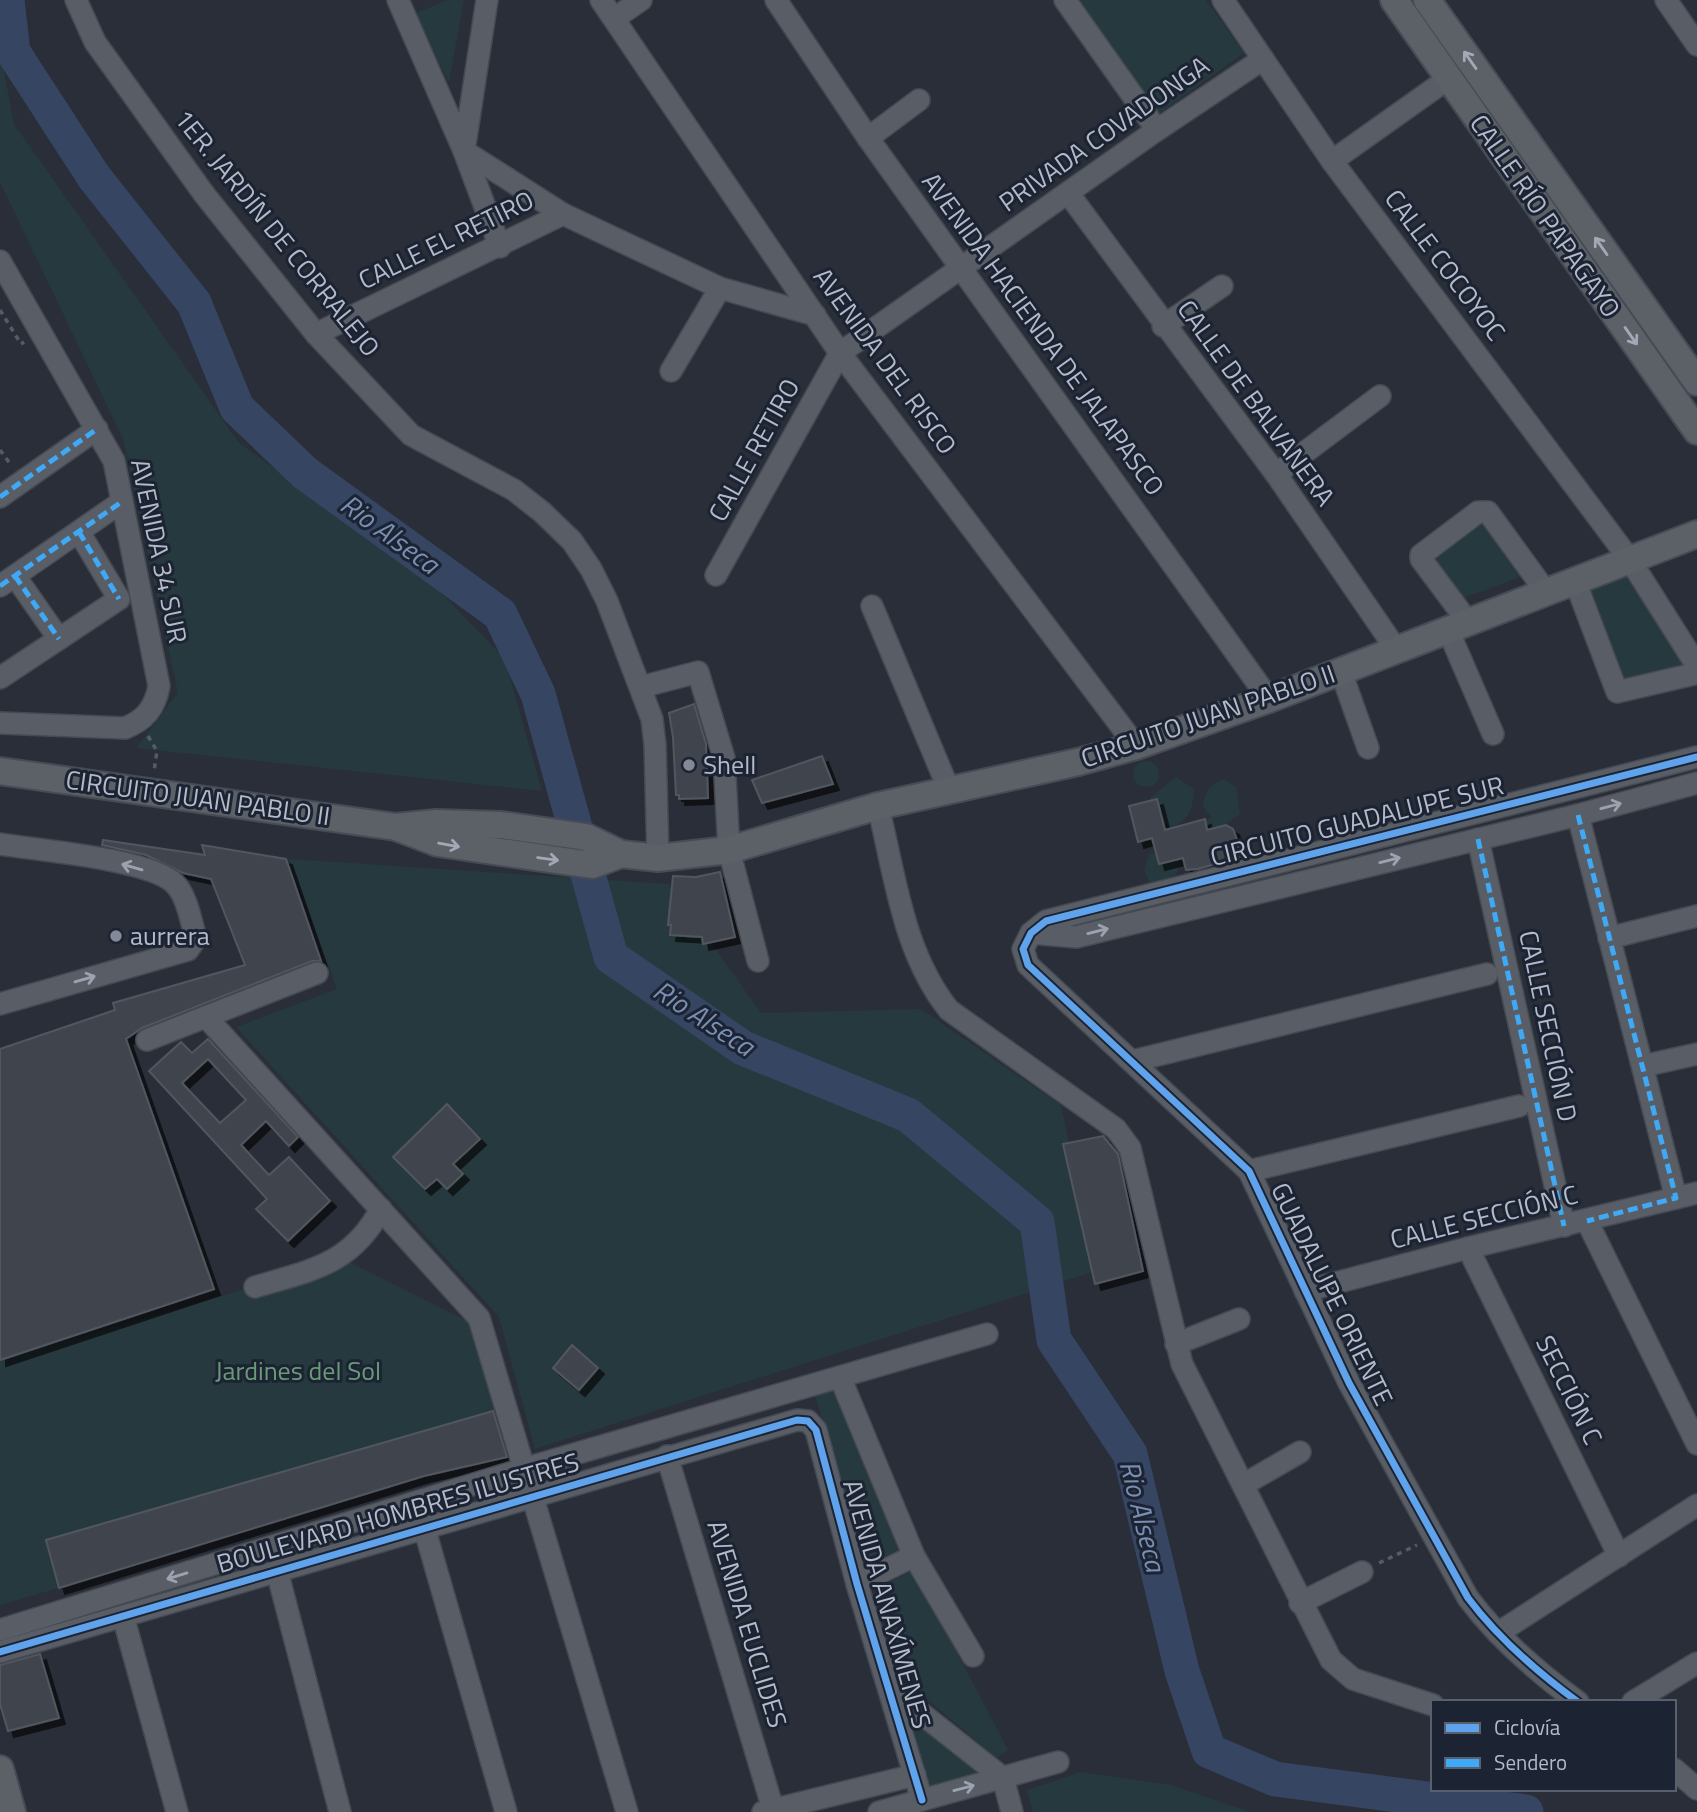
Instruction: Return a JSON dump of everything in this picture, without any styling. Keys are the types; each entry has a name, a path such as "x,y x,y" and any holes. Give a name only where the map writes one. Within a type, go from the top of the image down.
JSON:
{"main road":[{"name":"CALLE RÍO PAPAGAYO","path":"1394,0 1697,431"},
{"name":"CALLE RÍO PAPAGAYO","path":"1427,0 1697,382"},
{"name":"CIRCUITO JUAN PABLO II","path":"396,827 436,823 501,825 586,837 621,854 658,858 729,850 878,806 1078,762 1136,746 1269,699 1340,669 1697,534"},
{"name":"CIRCUITO JUAN PABLO II","path":"0,771 396,827 438,843 592,865 621,854"},
{"path":"0,1769 12,1812"}],"street":[{"name":"1ER. JARDÍN DE CORRALEJO","path":"76,0 95,42 204,194 316,334 411,435 514,490 572,541 607,601 652,719 658,858"},
{"path":"398,0 464,151 500,247"},
{"path":"464,151 487,0"},
{"name":"AVENIDA DEL RISCO","path":"601,0 840,353 1136,746"},
{"path":"615,18 641,0"},
{"name":"AVENIDA HACIENDA DE JALAPASCO","path":"776,0 867,138 1269,699"},
{"path":"1065,0 1157,130"},
{"name":"CALLE COCOYOC","path":"1223,0 1332,161 1630,559 1697,668"},
{"path":"1666,0 1697,45"},
{"name":"PRIVADA COVADONGA","path":"840,353 1157,130 1263,60"},
{"path":"1332,161 1449,78"},
{"path":"867,138 919,100"},
{"path":"464,151 564,215 720,288 815,315"},
{"name":"CALLE DE BALVANERA","path":"1068,192 1163,326 1276,474 1396,649"},
{"name":"CALLE EL RETIRO","path":"316,334 564,215"},
{"name":"AVENIDA 34 SUR","path":"0,261 114,461 120,503 159,686 150,711 139,722 125,728 0,723"},
{"path":"1163,326 1222,286"},
{"path":"671,371 720,288"},
{"name":"CALLE RETIRO","path":"716,575 840,353"},
{"path":"1276,474 1380,396"},
{"path":"0,497 97,429"},
{"path":"60,639 8,581 120,503"},
{"path":"1493,734 1458,626 1421,555 1478,512 1488,512 1546,592"},
{"path":"0,678 119,599 79,532"},
{"path":"1575,581 1617,692 1682,677 1697,668"},
{"path":"872,606 949,790"},
{"path":"1340,669 1368,748"},
{"path":"641,687 698,672 724,758 729,850 758,961"},
{"name":"CIRCUITO GUADALUPE SUR","path":"1031,933 1046,921 1697,757"},
{"path":"1634,773 1642,798"},
{"name":"CIRCUITO GUADALUPE SUR","path":"1031,933 1076,937 1578,815 1697,783"},
{"path":"878,806 913,949 936,995 948,1010 1125,1138 1130,1148 1182,1364 1300,1602 1340,1671 1353,1679 1431,1704"},
{"path":"1578,815 1676,1198"},
{"name":"CALLE SECCIÓN D","path":"1478,839 1563,1226"},
{"path":"0,844 81,854 166,877 180,890 196,938 188,950 10,1001"},
{"path":"1334,848 1341,872"},
{"path":"1609,938 1697,916"},
{"name":"GUADALUPE ORIENTE","path":"1031,933 1023,949 1028,965 1249,1171 1349,1382 1468,1598 1498,1633 1576,1700"},
{"path":"147,1040 317,973"},
{"name":"CALLE SECCIÓN D","path":"1133,1061 1487,974"},
{"path":"206,1017 479,1318 530,1496 627,1812"},
{"path":"1643,1066 1697,1054"},
{"name":"CALLE SECCIÓN D","path":"1249,1171 1519,1106"},
{"name":"CALLE SECCIÓN C","path":"1305,1292 1468,1248 1697,1193"},
{"path":"255,1287 325,1266 352,1249 370,1229 381,1209"},
{"path":"1587,1221 1697,1444"},
{"name":"SECCIÓN C","path":"1468,1248 1619,1556"},
{"path":"1176,1344 1239,1319"},
{"name":"BOULEVARD HOMBRES ILUSTRES","path":"0,1630 523,1469 987,1334"},
{"path":"840,1377 914,1556 973,1657"},
{"name":"BOULEVARD HOMBRES ILUSTRES","path":"0,1652 667,1456 797,1420 808,1421"},
{"name":"AVENIDA ANAXÍMENES","path":"808,1421 816,1430 857,1584 922,1800"},
{"path":"1243,1485 1300,1452"},
{"name":"AVENIDA EUCLIDES","path":"667,1456 768,1810"},
{"path":"1498,1633 1697,1505"},
{"path":"424,1527 506,1812"},
{"path":"857,1584 914,1556"},
{"path":"277,1571 341,1812"},
{"path":"1300,1602 1362,1572"},
{"path":"123,1616 177,1812"},
{"path":"1636,1700 1697,1663"},
{"name":"AVENIDA ANAXÍMENES","path":"889,1688 1003,1777"},
{"path":"878,1812 1058,1762"},
{"path":"768,1810 850,1803 915,1775"},
{"path":"1003,1777 1012,1812"}],"path":[{"path":"0,310 21,344"},
{"path":"1362,1572 1432,1537"}],"green space":[{"path":"447,0 464,0 449,82 414,14"},
{"path":"1070,0 1206,0 1244,53 1153,118"},
{"path":"0,50 14,124 239,443 431,582 505,659 542,791 136,748 178,693 123,439 0,182"},
{"path":"1484,513 1528,574 1456,601 1424,555"},
{"path":"1620,569 1693,670 1619,688 1580,585"},
{"path":"1146,761 1155,765 1159,774 1155,783 1146,787 1137,783 1133,774 1137,765"},
{"path":"1176,777 1194,789 1194,796 1187,816 1172,827 1153,818 1150,798"},
{"path":"1223,779 1236,787 1240,814 1224,826 1179,837 1177,827 1212,818 1203,807 1206,793"},
{"path":"1162,853 1176,857 1181,865 1176,874 1165,883 1149,882 1144,870 1149,854"},
{"path":"289,859 669,884 761,1013 921,1009 1061,1105 1096,1271 535,1449 499,1317 236,1027 337,989"},
{"name":"Jardines del Sol","path":"339,1257 485,1330 506,1407 47,1540 59,1588 0,1605 0,1360 325,1266"},
{"path":"834,1389 902,1553 869,1565 814,1393"},
{"path":"914,1570 1008,1750 997,1758 915,1689 901,1669 877,1588"},
{"path":"904,1713 978,1773 929,1787"},
{"path":"1081,1772 1171,1785 1250,1812 1033,1812 1027,1790"}],"building":[{"name":"Shell","path":"694,704 706,744 708,798 679,799 679,795 676,795 669,713"},
{"path":"822,756 833,784 762,803 752,780"},
{"path":"1157,799 1165,830 1205,819 1207,830 1226,825 1233,829 1243,856 1198,869 1186,870 1183,858 1159,864 1152,838 1138,842 1129,806"},
{"path":"103,840 205,855 202,845 286,859 321,961 312,961 142,1028 126,1039 214,1289 0,1360 0,1049 115,1010 113,1003 245,965 211,879 183,873 146,855 102,845"},
{"path":"720,872 735,937 703,944 702,937 670,935 671,925 668,925 673,876 696,877"},
{"path":"208,1039 298,1137 289,1146 266,1121 241,1145 269,1175 289,1157 330,1201 288,1241 256,1209 267,1199 149,1071 181,1042 192,1053","holes":["208,1059 246,1100 220,1123 182,1083"]},
{"path":"447,1104 480,1139 453,1164 463,1174 447,1189 437,1179 425,1189 393,1157"},
{"path":"1103,1136 1118,1154 1143,1271 1095,1284 1063,1144"},
{"path":"572,1345 598,1368 579,1390 553,1368"},
{"path":"493,1411 507,1457 424,1476 59,1588 46,1540"},
{"path":"40,1654 59,1718 8,1731 0,1704 0,1665"}],"waterway":[{"name":"Rio Alseca","path":"7,0 13,52 94,177 194,303 237,408 305,473 500,614 538,694 611,957 743,1048 908,1115 1037,1222 1054,1340 1130,1454 1182,1671 1209,1751 1275,1779 1526,1812"}],"marked path":[{"path":"0,497 97,429"},
{"path":"0,586 120,503"},
{"path":"79,532 119,599"},
{"path":"15,576 59,639"},
{"path":"1578,815 1676,1198 1587,1221"},
{"path":"1478,839 1564,1226"}],"cycle path":[{"path":"1575,1700 1519,1654 1468,1598 1349,1383 1249,1171 1028,965 1023,949 1031,933 1046,921 1697,757"},
{"path":"0,1652 797,1420 808,1421 816,1430 857,1584 922,1800"}],"place":[{"name":"Shell","path":"689,765"},
{"name":"aurrera","path":"116,936"}]}
